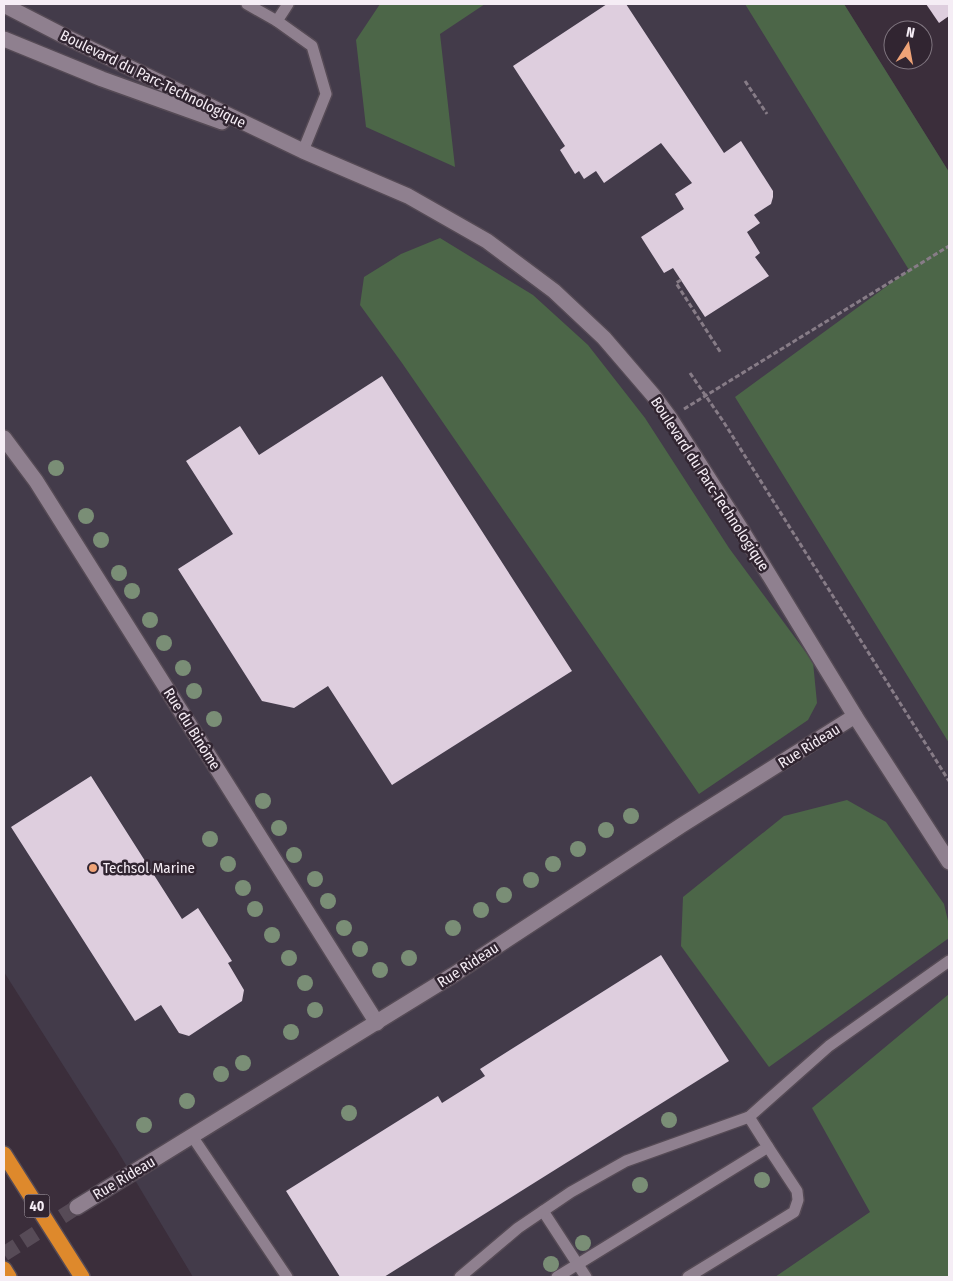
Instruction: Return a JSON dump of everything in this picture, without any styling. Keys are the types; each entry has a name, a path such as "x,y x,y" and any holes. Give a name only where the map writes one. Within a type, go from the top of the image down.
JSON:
{"highway":[{"name":"40","path":"4,1154 82,1277"},
{"path":"4,1269 9,1277"}],"street":[{"name":"Boulevard du Parc-Technologique","path":"4,4 90,49 303,151 408,196 487,241 554,291 604,338 653,395 670,418 741,529 855,716 949,862"},
{"name":"Boulevard du Parc-Technologique","path":"4,39 102,79 303,151"},
{"name":"Rue du Binôme","path":"4,438 36,481 377,1023"},
{"name":"Rue Rideau","path":"77,1206 377,1023 682,825 855,716"}],"lane":[{"path":"247,4 312,46 326,94 303,151"},
{"path":"277,22 288,4"},
{"path":"460,1277 518,1228 571,1192 626,1161 750,1117 829,1046 949,960"},
{"path":"688,1277 794,1212 798,1200 797,1191 750,1117"},
{"path":"192,1136 287,1277"},
{"path":"557,1277 768,1147"},
{"path":"543,1211 586,1277"}],"path":[{"path":"745,81 767,114"},
{"path":"670,418 706,394 949,246"},
{"path":"681,280 676,283 721,353"},
{"path":"690,373 706,394 949,781"}],"shaded area":[{"path":"4,4 844,4 883,66 883,70 885,70 949,172 949,1277 193,1277 117,1150 4,972"}],"green space":[{"path":"380,4 485,4 440,34 455,167 366,127 356,40"},
{"path":"745,4 844,4 883,66 883,70 885,70 949,172 949,743 735,397 909,270"},
{"path":"440,238 533,295 588,345 645,418 729,548 813,662 817,703 808,720 699,794 360,305 364,277 401,254"},
{"path":"847,800 886,822 944,904 949,925 949,938 769,1067 681,946 683,897 784,816"},
{"path":"949,994 949,1277 775,1277 870,1212 812,1108"}],"building":[{"path":"607,4 626,4 724,153 741,141 773,191 771,204 754,215 760,223 747,232 760,253 755,257 769,276 705,317 673,268 664,273 641,237 684,209 675,194 692,183 661,143 604,183 596,171 584,179 579,171 575,174 560,150 565,146 513,66"},
{"path":"926,4 949,4 949,16 939,23"},
{"path":"382,376 572,671 392,785 328,686 294,708 262,701 178,569 233,534 186,461 240,426 259,455"},
{"name":"Techsol Marine","path":"91,776 182,919 198,908 232,961 228,963 244,990 242,1001 189,1036 179,1033 161,1005 135,1021 11,827"},
{"path":"661,955 729,1061 384,1277 340,1277 286,1191 438,1096 442,1103 485,1076 480,1069"}],"tunnel":[{"path":"4,1254 77,1207"}],"place":[{"name":"Techsol Marine","path":"93,868"}]}
